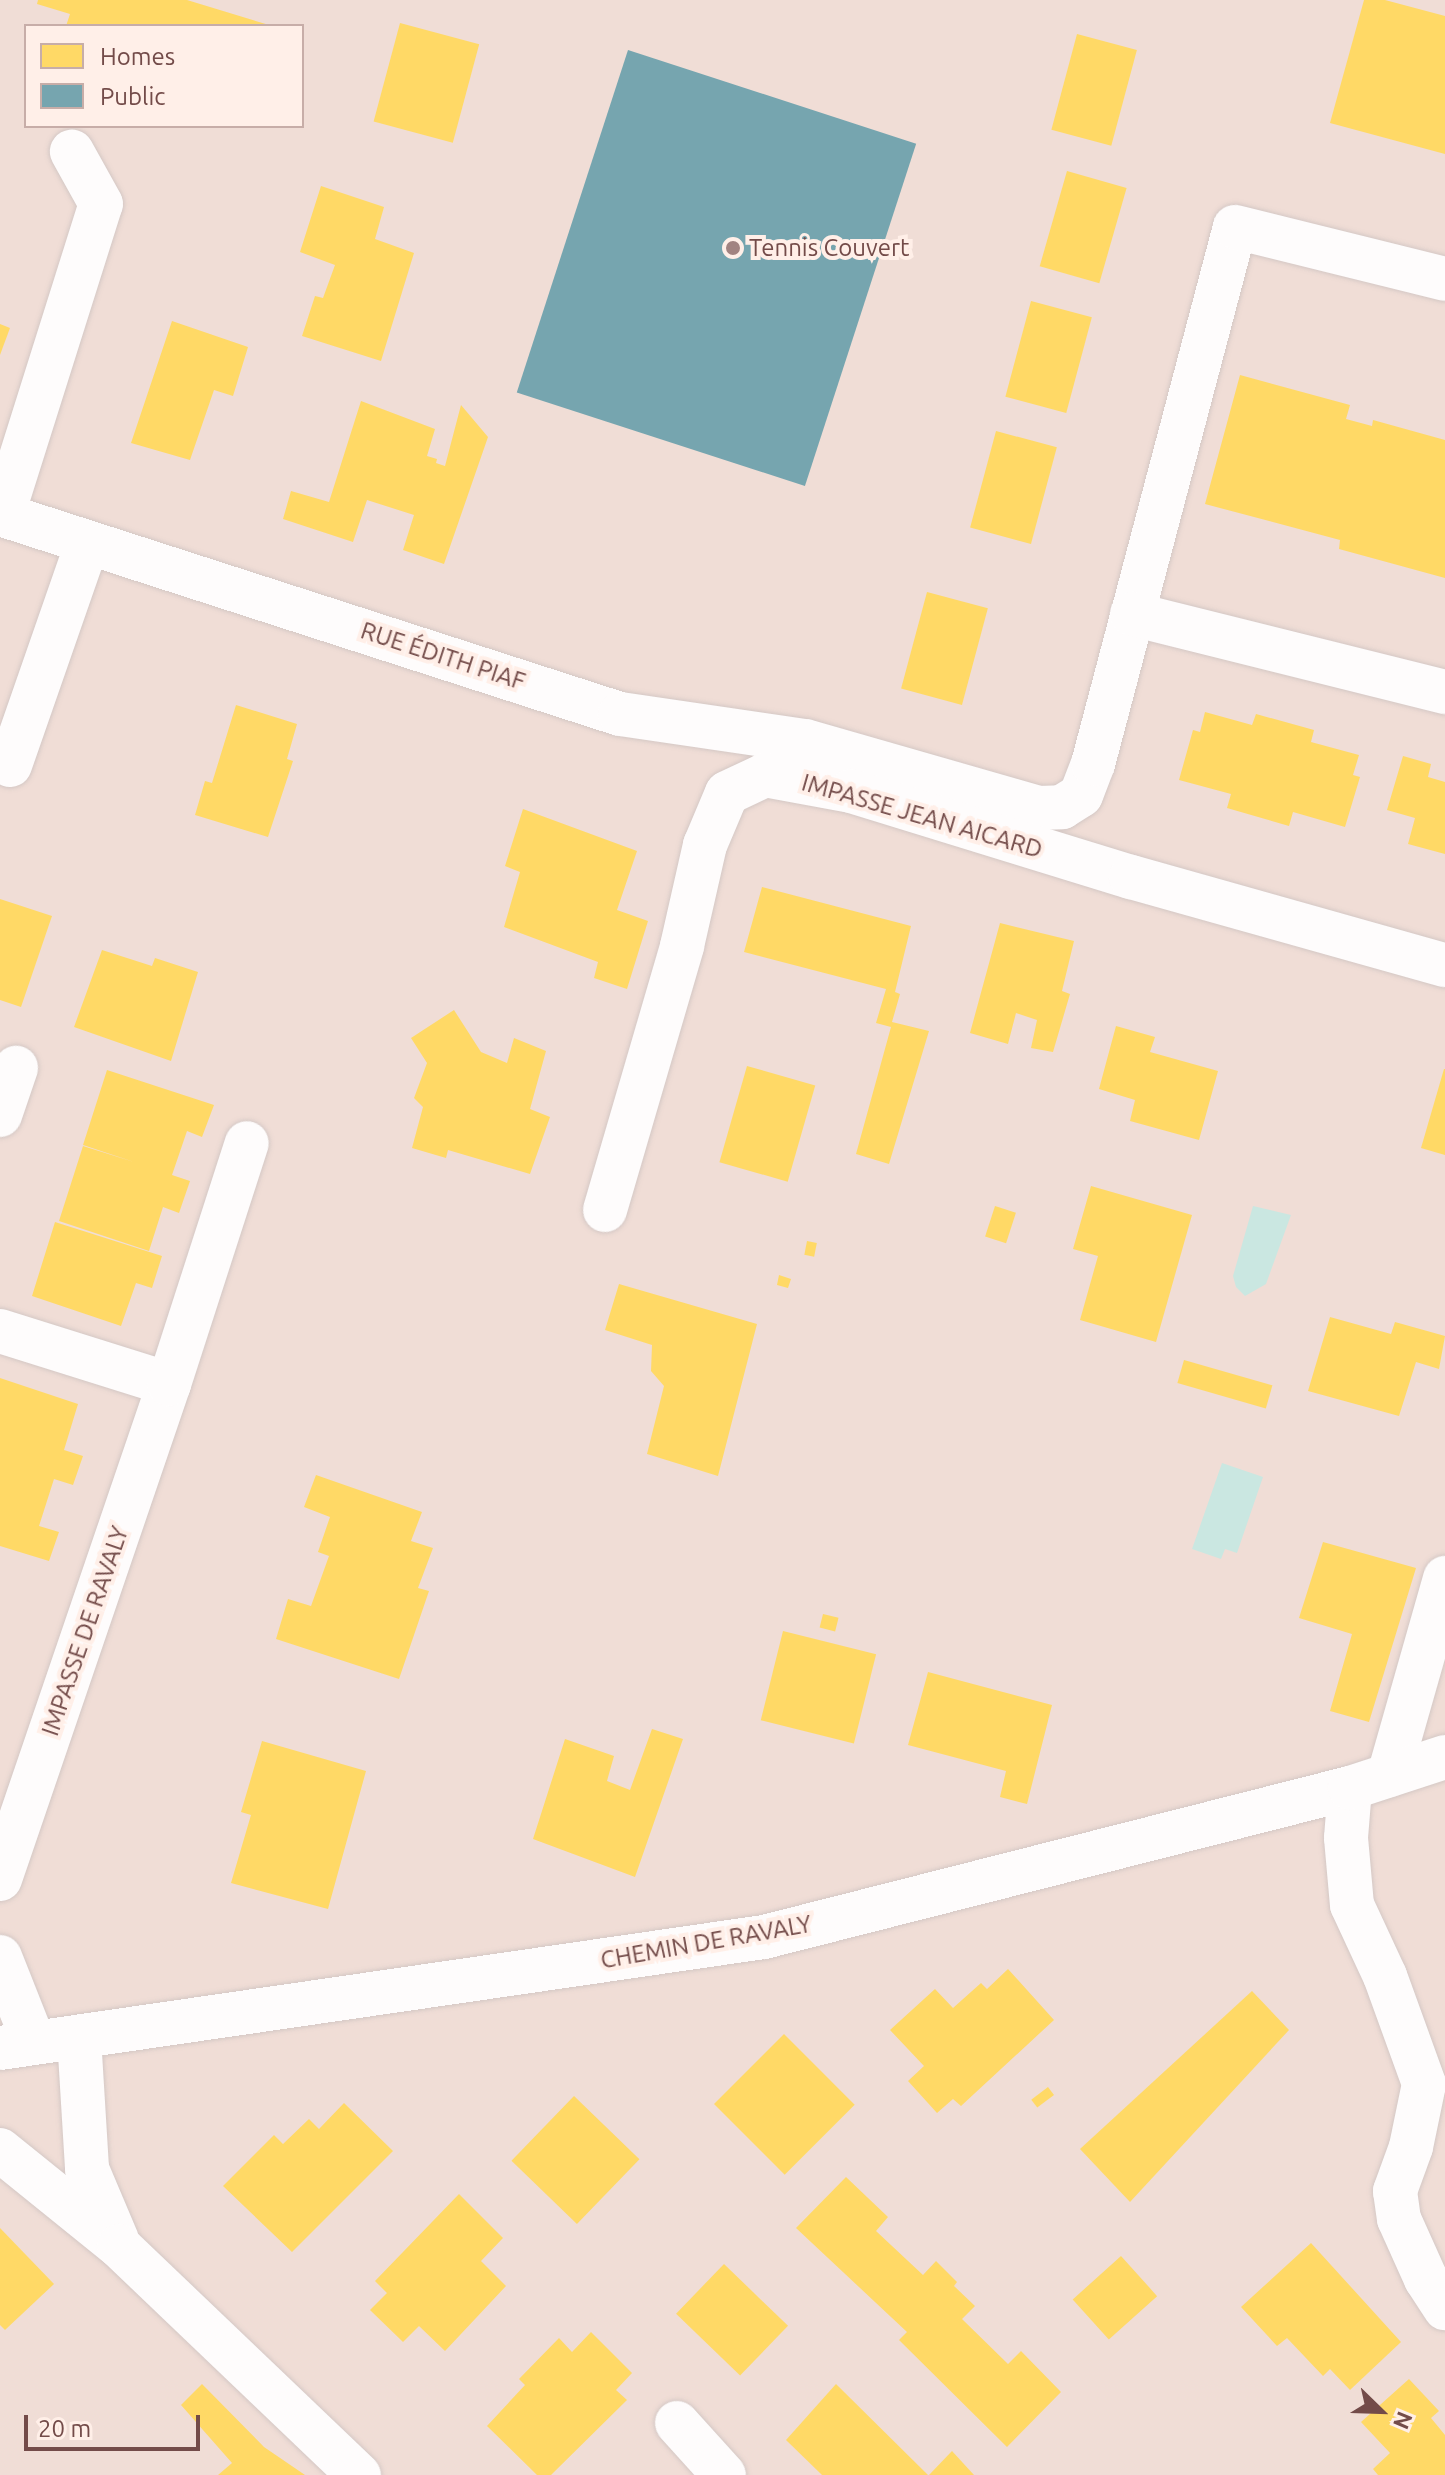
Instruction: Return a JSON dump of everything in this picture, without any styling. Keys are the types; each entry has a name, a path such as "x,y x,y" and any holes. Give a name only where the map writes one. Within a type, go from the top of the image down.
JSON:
{"street":[{"name":"RUE ÉDITH PIAF","path":"72,152 101,204 1,514 620,714 805,741 1038,808 1062,807 1081,795 1093,764 1235,227 1445,279"},
{"path":"10,765 87,544"},
{"path":"1132,614 1445,692"},
{"name":"IMPASSE JEAN AICARD","path":"605,1210 682,946 705,845 727,793 765,775 851,791 1131,877 1445,965"},
{"path":"0,1115 16,1068"},
{"name":"IMPASSE DE RAVALY","path":"0,1879 169,1384 247,1143"},
{"path":"0,1331 169,1384"},
{"path":"1445,1578 1346,1838 1352,1905 1385,1976 1424,2084 1411,2147 1395,2191 1399,2219 1426,2279 1445,2308"},
{"name":"CHEMIN DE RAVALY","path":"17,2045 764,1937 1369,1781 1445,1757"},
{"path":"0,1957 17,2045"},
{"path":"79,2037 87,2169 119,2246"},
{"path":"0,2150 119,2246 359,2475"},
{"path":"677,2423 724,2475"}],"shaded area":[{"path":"0,0 1445,0 1445,2475 0,2475"}],"water":[{"path":"1253,1206 1291,1215 1266,1284 1245,1296 1236,1287 1233,1276"},
{"path":"1222,1463 1263,1477 1237,1553 1225,1549 1221,1559 1192,1549"}],"building: Homes":[{"path":"38,0 187,0 266,24 67,24 70,14 37,4"},
{"path":"1364,0 1385,0 1445,16 1445,154 1330,123"},
{"path":"400,23 479,44 453,143 374,122"},
{"path":"1077,34 1137,50 1111,146 1051,130"},
{"path":"1067,171 1127,188 1099,283 1040,266"},
{"path":"321,186 384,207 375,239 414,253 381,361 302,336 315,296 323,298 335,265 300,252"},
{"path":"1031,301 1092,317 1066,413 1005,397"},
{"path":"172,321 248,347 233,396 214,390 190,460 131,443"},
{"path":"0,324 10,328 0,355"},
{"path":"1240,375 1350,405 1346,419 1372,426 1373,420 1445,440 1445,578 1339,549 1340,540 1205,504"},
{"path":"361,401 435,429 427,456 445,466 461,405 488,437 444,564 403,550 414,515 367,500 353,542 283,519 291,491 329,502"},
{"path":"996,431 1057,447 1031,544 970,528"},
{"path":"927,592 988,608 962,705 901,689"},
{"path":"236,705 297,724 287,759 293,761 268,837 195,815 205,781 212,783"},
{"path":"1205,712 1252,725 1256,714 1314,730 1311,742 1359,755 1353,775 1360,777 1345,827 1293,812 1289,826 1227,808 1231,794 1179,780 1193,730 1200,732"},
{"path":"1403,756 1431,764 1428,777 1445,782 1445,854 1408,844 1415,818 1387,810"},
{"path":"523,809 637,851 617,910 648,921 627,989 594,978 598,962 504,927 520,872 505,866"},
{"path":"762,887 911,926 895,992 900,994 892,1022 929,1031 889,1164 856,1154 891,1027 876,1023 886,989 744,952"},
{"path":"0,899 52,916 21,1007 0,1000"},
{"path":"1000,923 1074,941 1062,991 1070,994 1053,1052 1031,1048 1037,1020 1016,1013 1008,1044 970,1033"},
{"path":"102,950 152,966 155,958 198,972 171,1061 74,1027"},
{"path":"454,1010 481,1052 507,1063 514,1038 546,1051 530,1109 550,1117 530,1174 448,1150 446,1158 412,1148 423,1107 414,1098 427,1063 411,1038"},
{"path":"1116,1026 1155,1037 1150,1052 1218,1071 1199,1140 1130,1121 1135,1100 1099,1089"},
{"path":"747,1066 815,1086 788,1182 719,1162"},
{"path":"1445,1069 1445,1155 1421,1148"},
{"path":"107,1070 214,1105 202,1137 187,1131 172,1175 190,1181 179,1213 163,1207 149,1251 59,1221 83,1146 134,1162 83,1145"},
{"path":"1091,1186 1192,1215 1156,1342 1080,1320 1098,1256 1073,1249"},
{"path":"995,1206 1016,1213 1006,1243 985,1236"},
{"path":"55,1222 162,1256 152,1288 136,1283 121,1326 32,1296"},
{"path":"807,1241 817,1243 814,1257 804,1255"},
{"path":"779,1275 791,1279 788,1288 777,1285"},
{"path":"619,1284 757,1324 718,1476 647,1454 664,1386 651,1371 652,1345 605,1330"},
{"path":"1330,1317 1391,1334 1395,1322 1445,1336 1439,1369 1416,1362 1399,1416 1308,1391"},
{"path":"1184,1360 1272,1385 1266,1408 1177,1383"},
{"path":"0,1378 78,1404 64,1450 83,1456 73,1485 54,1479 39,1526 59,1532 49,1561 0,1546"},
{"path":"316,1475 422,1512 411,1541 433,1548 418,1588 429,1591 399,1679 276,1639 288,1599 311,1606 329,1556 318,1552 330,1517 304,1507"},
{"path":"1323,1542 1416,1568 1369,1722 1330,1711 1352,1634 1299,1618"},
{"path":"823,1614 839,1618 835,1631 820,1628"},
{"path":"783,1631 876,1654 854,1743 761,1720"},
{"path":"928,1672 1052,1705 1027,1804 1000,1797 1006,1771 908,1745"},
{"path":"652,1729 683,1739 635,1877 533,1839 565,1739 614,1756 607,1781 630,1790"},
{"path":"262,1741 366,1771 328,1909 231,1883 251,1815 241,1812"},
{"path":"1008,1969 1054,2020 961,2106 953,2099 937,2113 908,2081 924,2066 890,2030 935,1989 953,2008 981,1983 987,1989"},
{"path":"1252,1991 1289,2030 1130,2202 1080,2149"},
{"path":"784,2034 855,2105 785,2175 714,2104"},
{"path":"1048,2087 1054,2095 1037,2108 1031,2100"},
{"path":"574,2096 639,2159 577,2224 511,2161"},
{"path":"344,2103 393,2151 292,2252 223,2186 274,2135 283,2144 309,2119 319,2129"},
{"path":"846,2177 888,2217 876,2231 923,2275 936,2261 957,2282 954,2286 975,2306 962,2319 1008,2364 1021,2351 1061,2392 1007,2447 899,2340 907,2332 796,2228"},
{"path":"459,2194 503,2238 481,2261 506,2286 445,2351 419,2326 403,2342 370,2310 387,2293 375,2281"},
{"path":"0,2228 54,2284 5,2330 0,2325"},
{"path":"1311,2243 1401,2342 1350,2390 1330,2369 1323,2376 1287,2338 1277,2346 1241,2307"},
{"path":"1121,2256 1157,2296 1109,2340 1073,2299"},
{"path":"724,2264 788,2326 740,2375 676,2314"},
{"path":"591,2332 632,2373 616,2390 627,2400 551,2475 537,2475 487,2426 525,2385 519,2379 559,2338 572,2352"},
{"path":"1409,2379 1439,2411 1431,2418 1445,2435 1445,2475 1378,2475 1373,2469 1390,2453 1361,2422"},
{"path":"202,2384 264,2447 305,2475 218,2475 232,2463 181,2405"},
{"path":"836,2384 928,2475 822,2475 786,2440"},
{"path":"952,2451 974,2475 929,2475"}],"building: Public":[{"path":"628,50 916,144 805,486 517,392"}],"place":[{"name":"Tennis Couvert","path":"733,248"}]}
